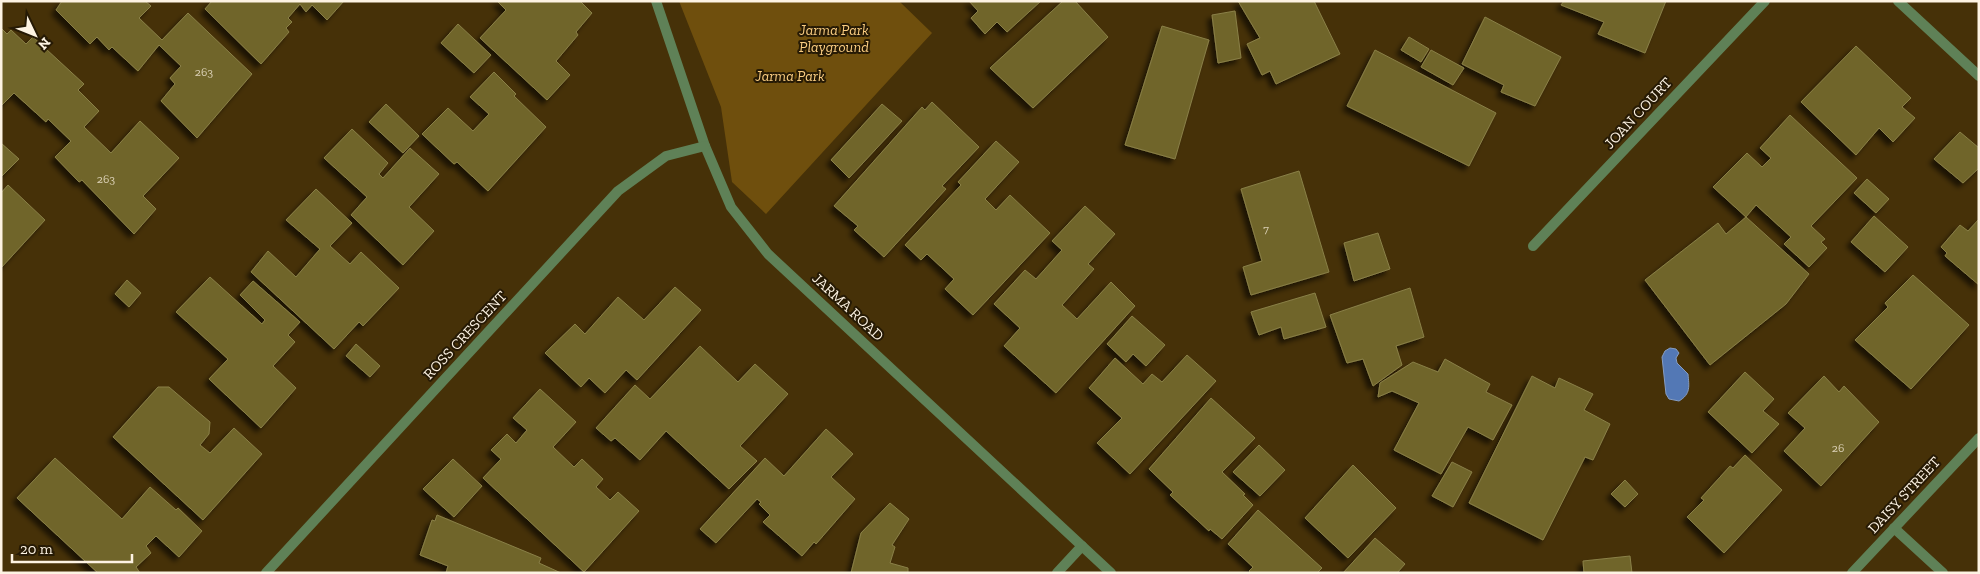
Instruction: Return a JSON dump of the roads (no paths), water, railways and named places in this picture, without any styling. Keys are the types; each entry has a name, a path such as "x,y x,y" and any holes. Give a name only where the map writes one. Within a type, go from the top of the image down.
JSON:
{"street":[{"name":"JARMA ROAD","path":"656,1 705,146 731,207 768,254 1111,573"},
{"name":"JOAN COURT","path":"1533,246 1765,1"},
{"path":"1898,1 1979,76"},
{"name":"ROSS CRESCENT","path":"266,573 618,191 666,156 705,146"},
{"name":"DAISY STREET","path":"1852,573 1979,438"},
{"path":"1894,528 1943,573"},
{"path":"1057,573 1082,546"}],"water":[{"path":"1670,348 1676,349 1679,353 1676,358 1677,363 1688,374 1689,386 1686,396 1679,401 1669,399 1666,394 1662,357 1665,351"}],"park label":[{"name":"Jarma Park Playground","path":"834,38"},
{"name":"Jarma Park","path":"790,76"}]}
